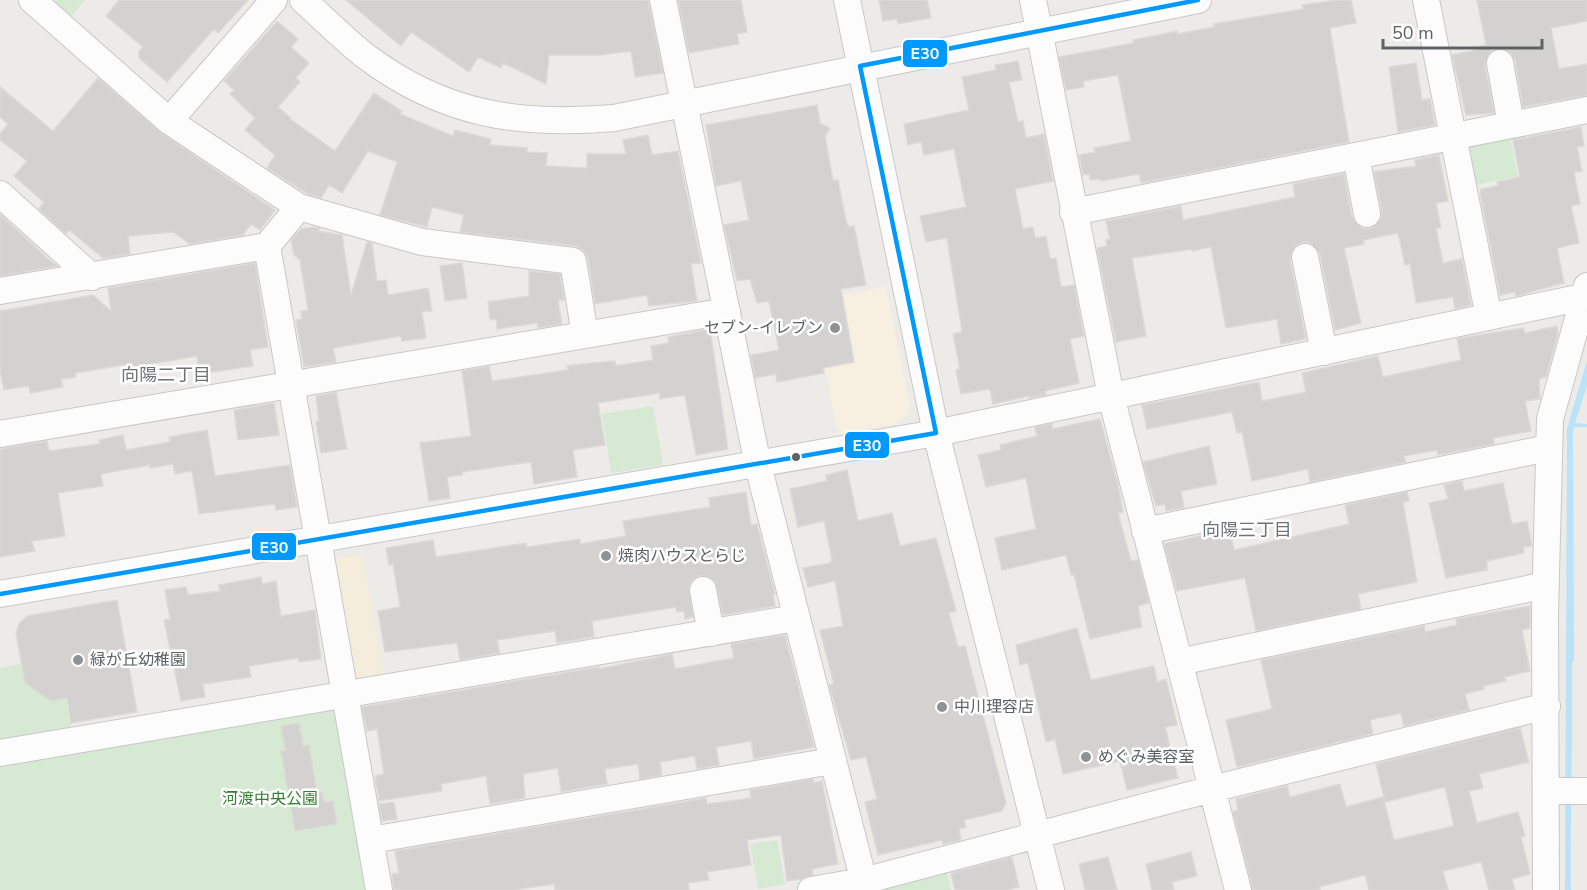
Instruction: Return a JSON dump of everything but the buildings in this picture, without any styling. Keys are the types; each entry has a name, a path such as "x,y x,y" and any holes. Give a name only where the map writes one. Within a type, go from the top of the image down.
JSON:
{"street":[{"path":"32,0 169,121 299,207 422,242 573,261 585,335"},
{"path":"169,121 274,0"},
{"path":"303,0 365,55 415,86 463,108 512,120 562,122 614,118 860,66 1039,33 1198,0"},
{"path":"663,0 758,465 865,886"},
{"path":"847,0 936,433 1051,890"},
{"path":"1033,0 1111,396 1238,890"},
{"path":"1426,0 1489,317"},
{"path":"1500,63 1511,124"},
{"path":"1073,212 1587,110"},
{"path":"1356,156 1367,213"},
{"path":"0,194 92,277"},
{"path":"0,291 267,246 299,207"},
{"path":"267,246 379,890"},
{"path":"1305,257 1324,352"},
{"path":"0,594 936,433 1489,317 1585,291"},
{"path":"1546,890 1548,448 1550,418 1585,291"},
{"path":"0,434 727,311"},
{"path":"1145,531 1548,448"},
{"path":"1179,662 1546,585"},
{"path":"703,590 711,633"},
{"path":"0,753 796,618"},
{"path":"811,890 865,886 1212,789 1547,706"},
{"path":"371,840 832,761"},
{"path":"1547,791 1587,791"}],"shaded area":[{"path":"886,287 910,406 908,413 898,423 838,435 812,301"}],"green space":[{"path":"55,0 85,0 69,19 52,5"},
{"path":"1509,133 1518,176 1467,187 1458,143"},
{"path":"653,406 663,465 611,473 602,414"},
{"path":"21,664 24,683 51,701 66,699 71,727 0,740 0,668"},
{"name":"河渡中央公園","path":"345,694 379,890 0,890 0,753"},
{"path":"777,840 785,884 758,889 750,844"},
{"path":"946,869 951,890 880,890 884,885"}],"sand":[{"path":"362,555 384,677 360,681 354,678 334,559"}],"water":[{"path":"1587,361 1587,386 1575,423 1587,424 1587,427 1574,427 1573,432 1574,661 1572,663 1571,890 1565,890 1567,428"}],"transit line":[{"name":"E30","path":"0,594 936,433 860,66 1198,0"}],"place":[{"name":"セブン-イレブン","path":"835,328"},
{"name":"焼肉ハウスとらじ","path":"606,556"},
{"name":"緑が丘幼稚園","path":"78,660"},
{"name":"中川理容店","path":"942,707"},
{"name":"めぐみ美容室","path":"1086,757"}],"district":[{"name":"向陽二丁目","path":"166,375"},
{"name":"向陽三丁目","path":"1247,530"}]}
